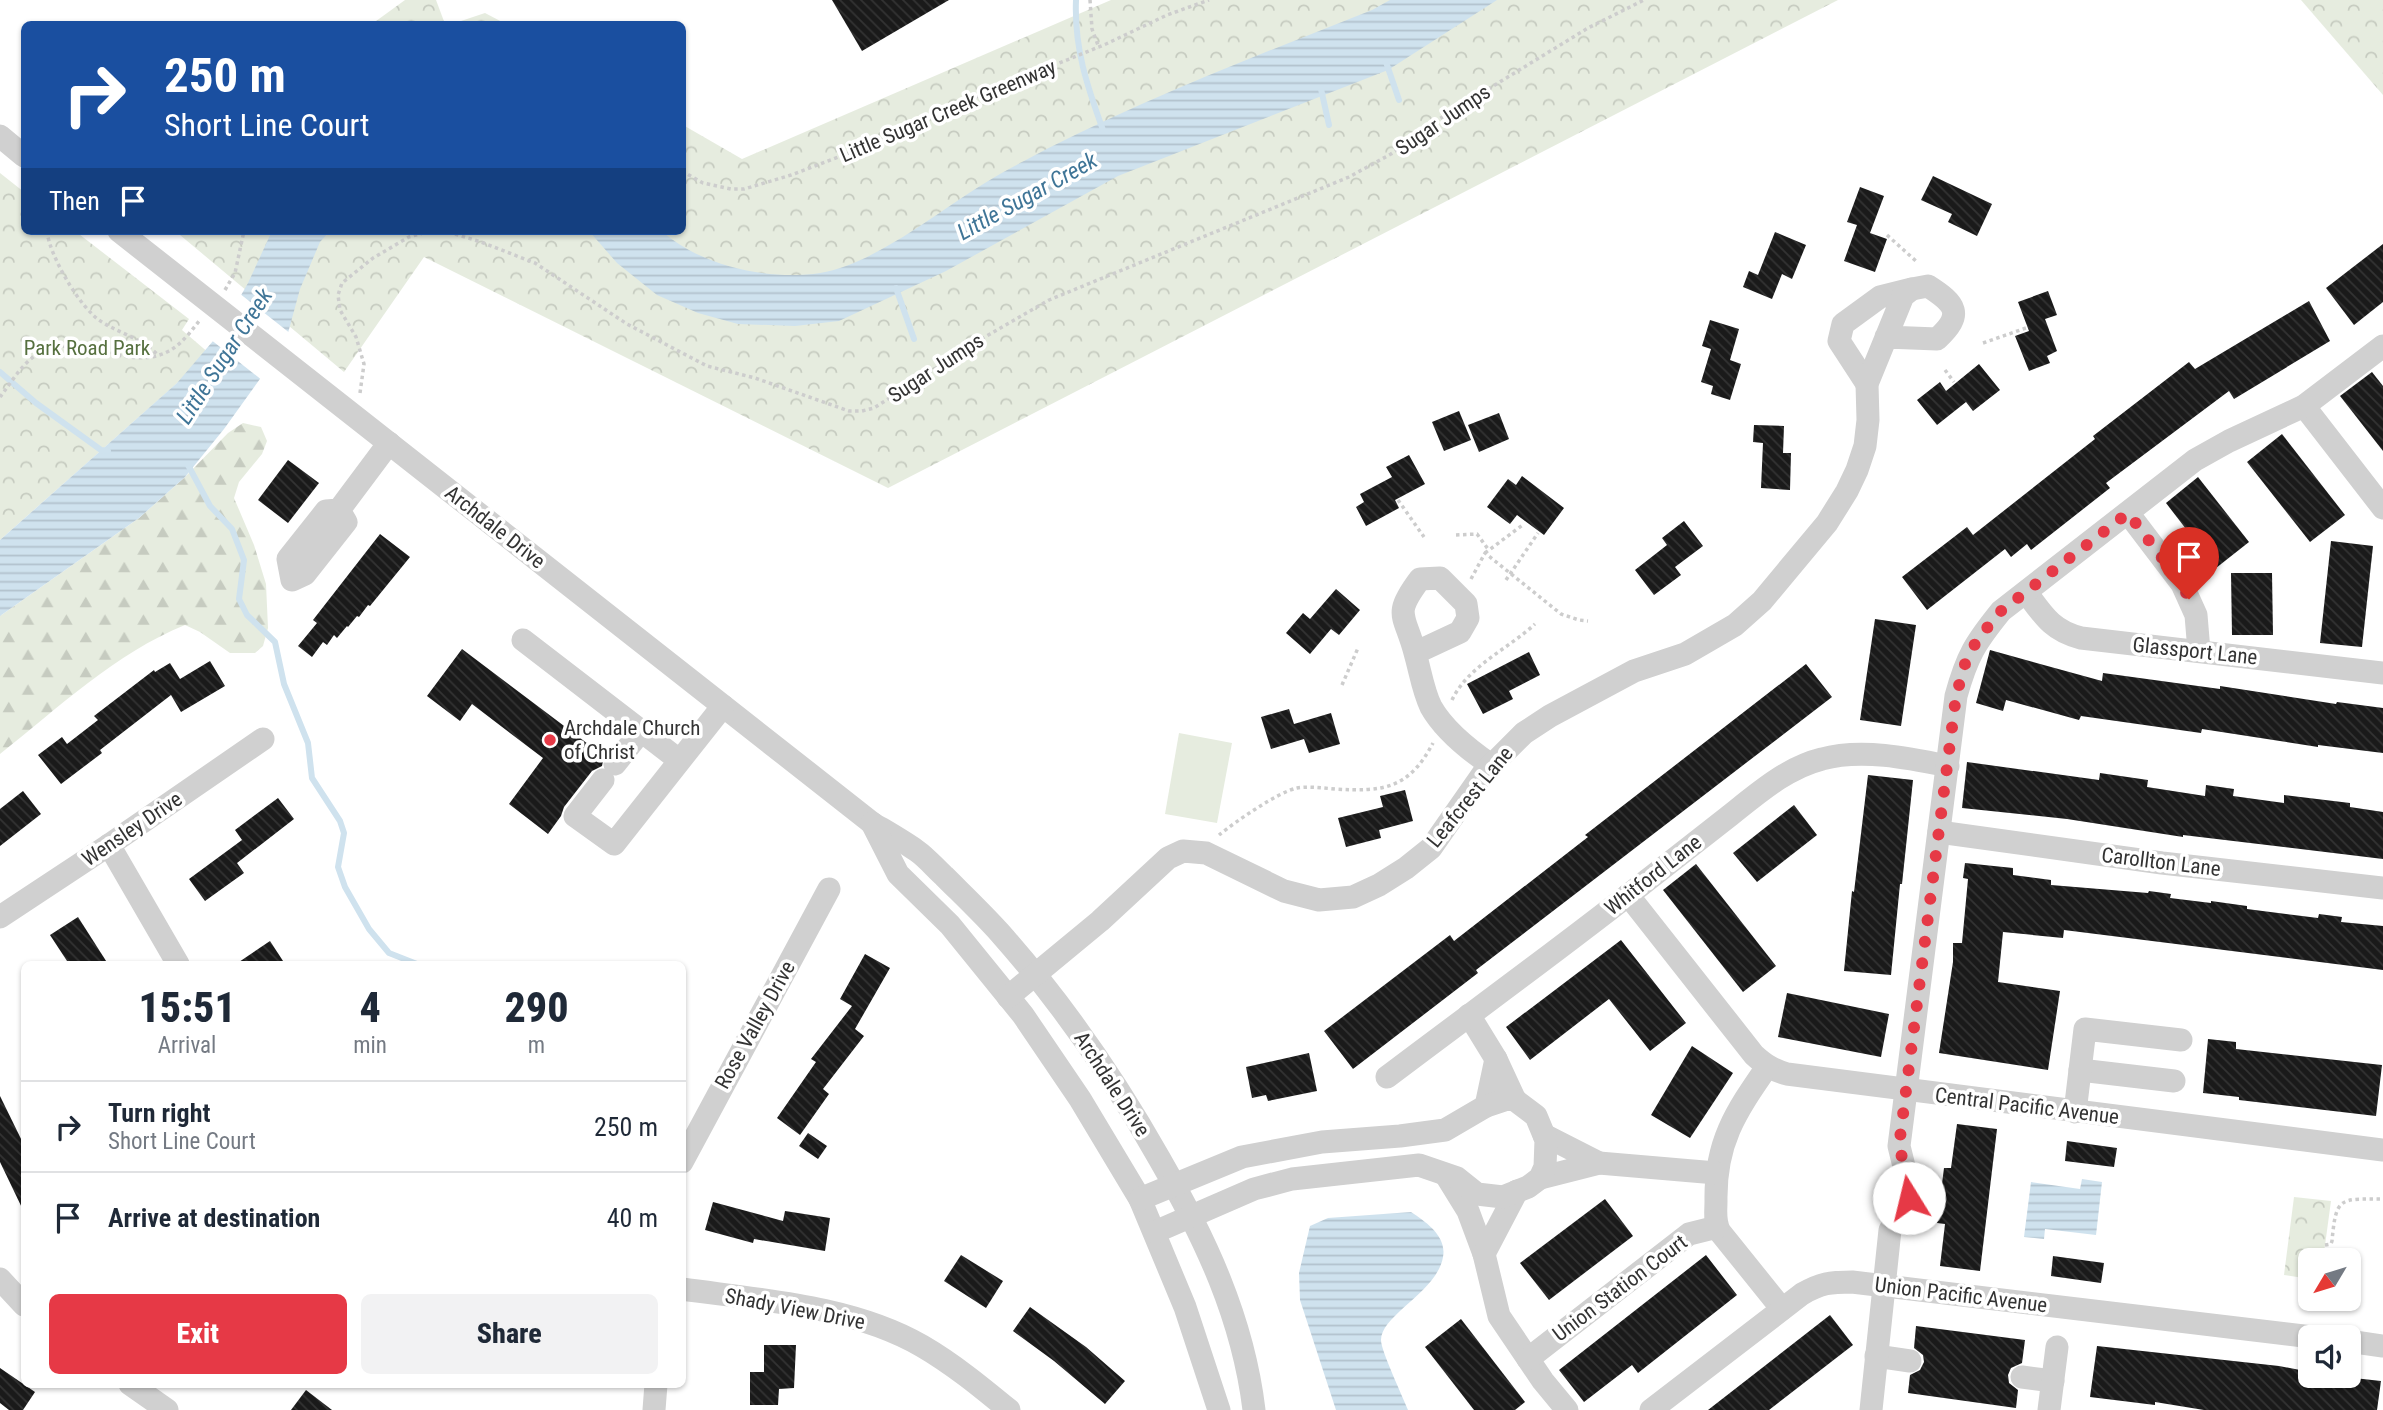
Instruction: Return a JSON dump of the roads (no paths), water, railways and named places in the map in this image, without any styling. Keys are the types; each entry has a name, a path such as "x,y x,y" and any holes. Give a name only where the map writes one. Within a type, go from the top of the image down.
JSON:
{"street":[{"path":"0,136 21,154"},
{"name":"Archdale Drive","path":"125,235 208,295 300,375 872,823 918,852 977,908 1037,975 1134,1114 1174,1184 1211,1256 1233,1315 1251,1380 1254,1410"},
{"path":"1867,383 1839,341 1843,324 1880,297 1912,289 1928,286 1948,299 1954,312 1951,326 1937,340 1886,337"},
{"path":"1867,383 1903,296 1912,289"},
{"path":"1871,1410 1890,1230 1909,1198 1910,1191 1899,1146 1956,696 1965,664 1977,640 2001,611 2210,450 2304,407 2383,346"},
{"name":"Leafcrest Lane","path":"1008,997 1100,921 1168,858 1183,851 1206,853 1284,891 1319,900 1353,897 1406,868 1431,848 1491,765 1524,733 1634,671 1685,654 1735,625 1762,601 1827,523 1852,481 1865,446 1868,420 1867,383"},
{"path":"2304,407 2383,508"},
{"path":"340,510 389,443"},
{"path":"2128,513 2182,584 2196,615 2199,651"},
{"name":"Glassport Lane","path":"2026,592 2057,630 2067,635 2383,673"},
{"path":"523,640 679,761"},
{"path":"1415,653 1430,705 1444,725 1491,765"},
{"path":"641,731 575,816 614,844 723,706"},
{"name":"Wensley Drive","path":"0,917 263,739"},
{"name":"Whitford Lane","path":"1387,1077 1752,798 1799,766 1823,758 1849,754 1876,755 1948,766"},
{"name":"Archdale Drive","path":"872,823 898,874 950,925 1023,1015 1080,1099 1140,1199 1185,1307 1219,1410"},
{"name":"Carollton Lane","path":"1939,832 2162,863 2383,888"},
{"path":"109,845 176,961"},
{"name":"Rose Valley Drive","path":"686,1155 829,889"},
{"path":"1628,895 1766,1067 1727,1131 1716,1173 1717,1227 1782,1308"},
{"path":"1469,1015 1496,1059 1515,1100 1536,1116 1547,1152 1540,1178"},
{"path":"2075,1112 2085,1029 2181,1040"},
{"path":"1486,1105 1496,1059"},
{"name":"Central Pacific Avenue","path":"1766,1067 1787,1074 2383,1150"},
{"path":"2080,1070 2174,1081"},
{"path":"1140,1199 1242,1157 1322,1142 1445,1130 1486,1105 1507,1099 1515,1100"},
{"path":"1544,1135 1599,1163"},
{"path":"1322,1142 1326,1176"},
{"path":"1155,1232 1254,1189 1292,1179 1419,1165 1457,1178 1478,1194 1503,1197 1540,1178 1599,1163 1716,1173"},
{"path":"1445,1174 1468,1211 1484,1254 1499,1317 1567,1410"},
{"path":"1484,1254 1517,1191"},
{"name":"Union Station Court","path":"1528,1359 1689,1234 1717,1227"},
{"name":"Union Pacific Avenue","path":"1651,1410 1782,1308 1817,1284 1829,1282 1852,1282 2298,1335"},
{"path":"2,1287 21,1303"},
{"name":"Shady View Drive","path":"686,1290 837,1313 879,1326 920,1345 958,1369 1009,1410"},
{"path":"2361,1343 2383,1346"},
{"path":"2049,1410 2057,1348"},
{"path":"1876,1356 1910,1361"},
{"path":"2022,1377 2053,1381"},
{"path":"136,1388 167,1410"},
{"path":"654,1410 656,1388"}],"water":[{"name":"Little Sugar Creek","path":"1390,0 1497,0 1388,70 1118,176 946,271 839,321 795,326 738,324 698,313 657,295 617,263 592,235 667,235 716,262 780,275 820,273 842,267 889,245 980,186 1045,150 1183,86 1372,10"},
{"name":"Little Sugar Creek","path":"270,235 326,235 320,242 300,289 285,344 224,429 185,477 139,518 0,616 0,540 177,383 219,334 248,283"},
{"path":"2082,1179 2102,1182 2096,1235 2045,1229 2044,1239 2024,1237 2031,1182 2080,1189"},
{"path":"1411,1212 1439,1236 1443,1257 1439,1270 1431,1281 1383,1331 1382,1346 1408,1410 1336,1410 1300,1300 1299,1273 1310,1226 1328,1218"}],"waterway":[{"path":"1076,0 1077,34 1083,66 1103,130"},
{"path":"1386,62 1399,100"},
{"path":"1321,89 1329,125"},
{"path":"896,288 914,339"},
{"path":"0,372 36,403 101,450 108,451"},
{"path":"188,465 210,506 232,529 244,560 239,599 247,615 275,642 284,684 308,743 312,778 340,821 344,833 338,867 345,887 369,929 389,953 409,961"}],"place":[{"name":"Archdale Church of Christ","path":"550,740"}],"park label":[{"name":"Park Road Park","path":"87,348"}]}
